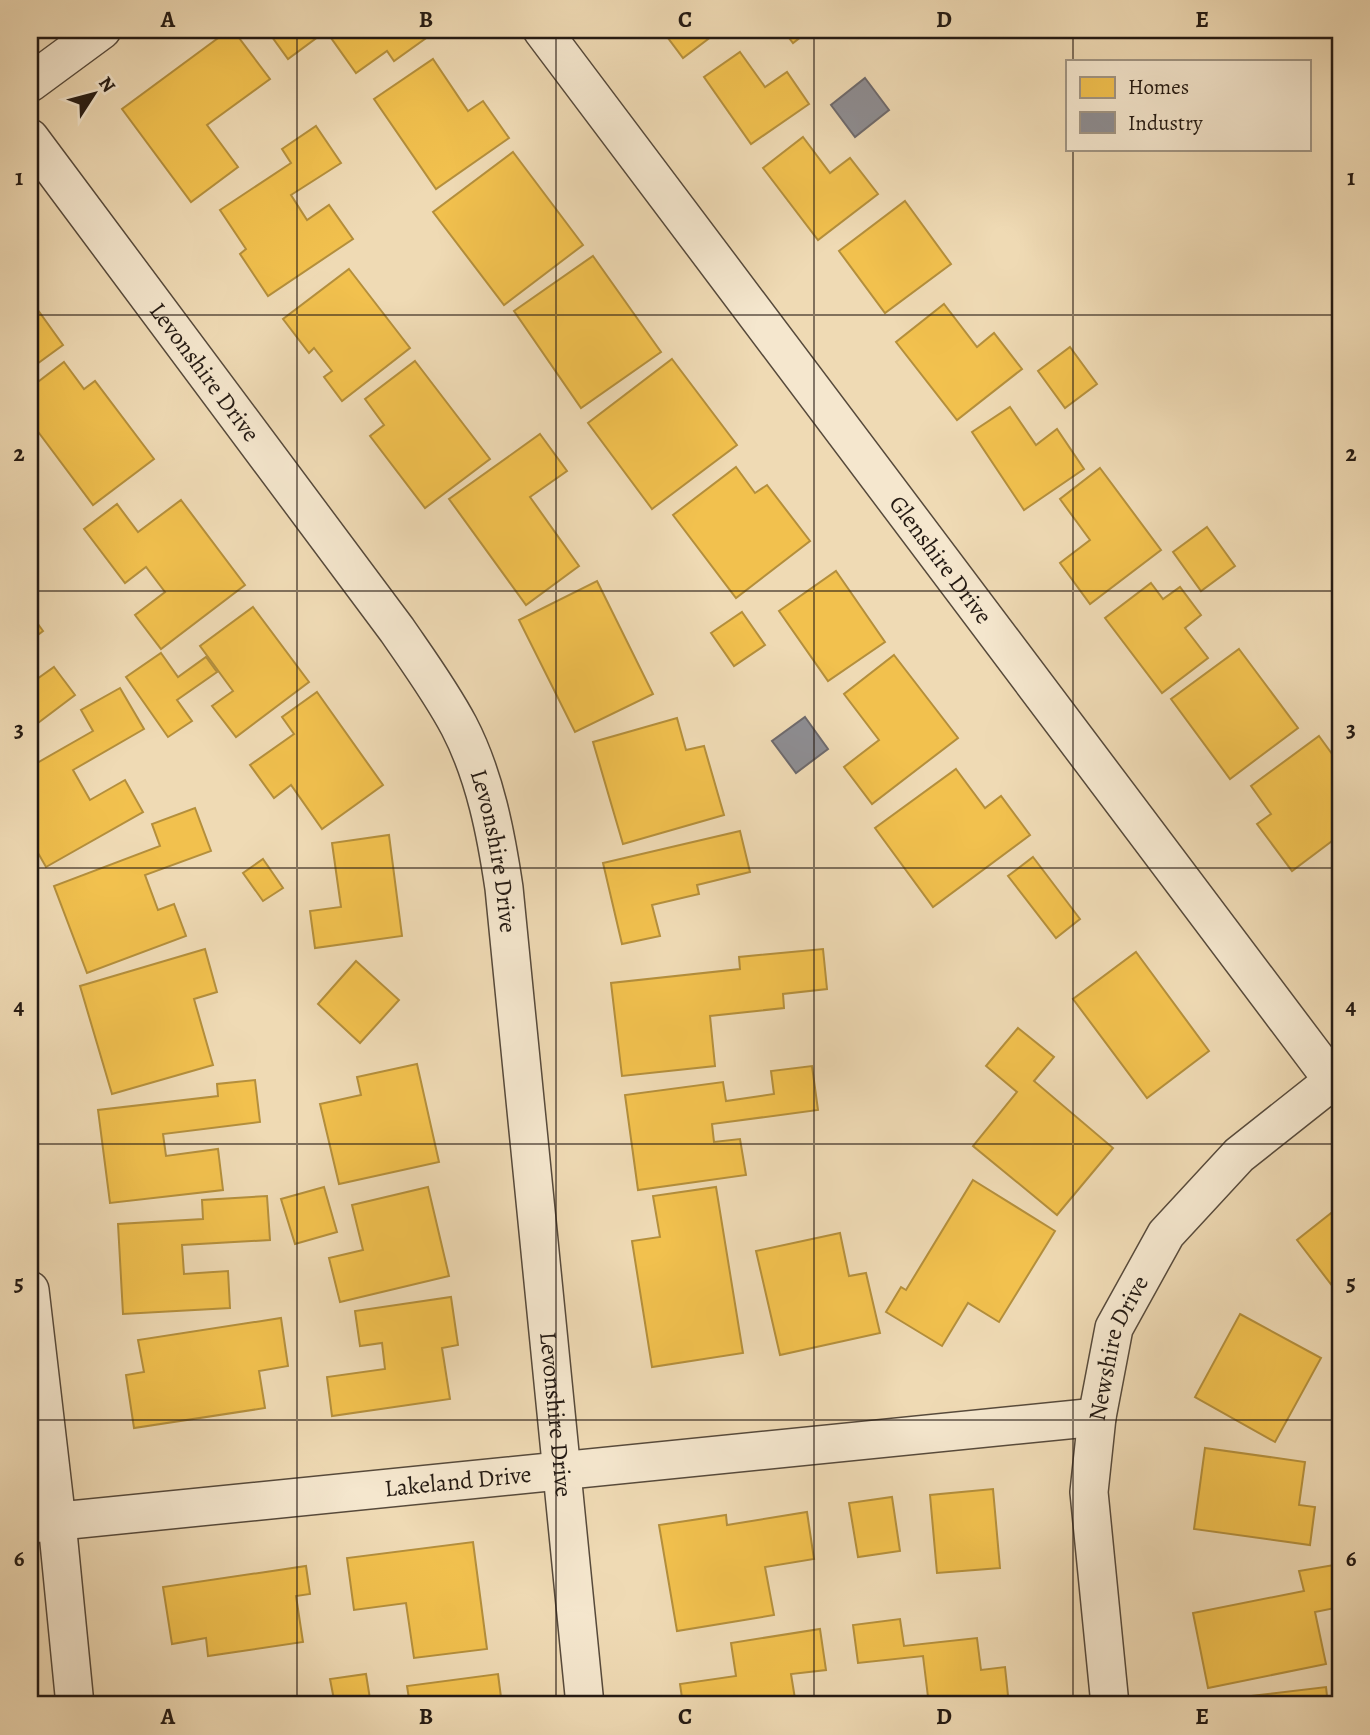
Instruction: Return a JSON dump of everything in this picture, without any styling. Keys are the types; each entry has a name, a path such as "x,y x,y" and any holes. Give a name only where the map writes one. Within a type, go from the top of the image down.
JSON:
{"street":[{"path":"30,83 102,30"},
{"name":"Glenshire Drive","path":"542,30 1338,1082"},
{"name":"Levonshire Drive","path":"30,138 397,630 438,689 461,729 479,777 496,834 504,888 585,1705"},
{"name":"Newshire Drive","path":"1110,1705 1089,1492 1097,1417 1114,1328 1166,1234 1239,1154 1338,1082"},
{"path":"30,1290 43,1523 75,1705"},
{"name":"Lakeland Drive","path":"43,1523 1097,1417"}],"building: Homes":[{"path":"229,30 233,30 270,79 207,125 238,167 191,202 122,109"},
{"path":"267,30 425,30 429,36 394,61 387,51 356,73 326,31 288,59"},
{"path":"662,30 720,30 683,58"},
{"path":"783,30 810,30 793,43"},
{"path":"740,52 765,87 787,72 809,104 751,144 704,77"},
{"path":"433,59 468,111 483,101 509,138 436,189 374,99"},
{"path":"316,126 341,163 291,195 307,220 329,205 353,239 268,296 240,254 246,249 220,210 291,163 282,149"},
{"path":"803,137 830,173 850,158 878,194 818,240 763,168"},
{"path":"513,152 583,245 504,305 433,212"},
{"path":"905,201 951,264 885,313 839,251"},
{"path":"593,256 661,352 581,408 514,311"},
{"path":"349,269 410,348 342,401 324,377 332,371 314,348 309,353 283,319"},
{"path":"30,299 63,345 30,369"},
{"path":"944,304 977,347 994,333 1022,369 957,420 896,342"},
{"path":"1070,347 1097,384 1065,408 1038,371"},
{"path":"672,359 737,445 652,509 588,423"},
{"path":"415,361 490,459 425,508 370,436 384,425 365,399"},
{"path":"64,362 84,389 95,381 154,459 93,505 30,421 30,388"},
{"path":"1010,407 1036,445 1057,429 1084,469 1024,510 972,432"},
{"path":"540,434 567,471 530,497 579,566 526,605 449,499"},
{"path":"736,467 755,493 767,485 810,541 736,598 673,515"},
{"path":"1100,468 1161,550 1090,604 1060,563 1090,540 1060,499"},
{"path":"181,500 245,585 161,649 135,615 165,592 146,567 125,583 84,529 117,504 138,532"},
{"path":"1207,527 1235,566 1201,591 1173,552"},
{"path":"836,571 885,642 828,681 779,611"},
{"path":"597,581 653,694 575,732 519,620"},
{"path":"1151,583 1163,599 1180,587 1201,615 1185,628 1208,658 1162,693 1105,618"},
{"path":"253,607 309,682 236,737 212,706 233,691 200,646"},
{"path":"742,612 765,645 734,666 711,633"},
{"path":"30,613 43,631 30,641"},
{"path":"1239,649 1298,728 1230,779 1171,699"},
{"path":"161,653 178,677 206,657 217,672 177,700 192,721 168,737 126,677"},
{"path":"894,655 958,738 872,804 844,767 879,740 844,694"},
{"path":"54,667 75,695 30,729 30,684"},
{"path":"120,688 144,729 73,770 90,800 125,780 143,812 46,867 30,839 30,767 93,731 81,710"},
{"path":"317,692 383,785 322,829 291,785 274,798 250,765 294,734 282,717"},
{"path":"677,718 686,750 704,746 724,815 623,844 593,742"},
{"path":"1319,736 1340,765 1340,835 1292,871 1257,824 1271,814 1251,786"},
{"path":"956,769 985,808 1001,796 1030,835 933,907 875,828"},
{"path":"195,808 211,851 145,875 158,910 174,904 186,936 87,973 54,886 160,846 152,824"},
{"path":"740,831 750,872 697,885 699,894 652,905 660,936 622,944 603,863"},
{"path":"389,835 402,936 315,948 310,911 341,907 332,843"},
{"path":"1033,857 1080,919 1056,938 1008,876"},
{"path":"263,859 283,888 263,901 243,873"},
{"path":"205,949 217,992 194,999 213,1065 112,1094 80,986"},
{"path":"823,949 827,989 783,994 784,1008 710,1016 715,1066 622,1076 611,983 740,969 739,957"},
{"path":"1136,952 1209,1051 1147,1098 1073,999"},
{"path":"356,961 399,1000 360,1043 318,1004"},
{"path":"1018,1028 1054,1057 1034,1081 1113,1148 1057,1215 973,1146 1017,1092 986,1066"},
{"path":"417,1064 439,1162 339,1184 320,1104 361,1095 357,1077"},
{"path":"812,1066 818,1110 712,1124 714,1142 740,1139 746,1175 638,1190 625,1095 723,1082 726,1101 774,1094 771,1071"},
{"path":"255,1080 260,1122 163,1134 166,1156 218,1149 223,1190 110,1203 98,1110 218,1096 217,1084"},
{"path":"973,1180 1055,1231 999,1322 968,1303 942,1346 886,1312 901,1287 906,1290"},
{"path":"324,1187 337,1232 295,1244 281,1199"},
{"path":"428,1187 449,1276 340,1302 329,1258 363,1250 352,1205"},
{"path":"716,1187 743,1353 652,1367 632,1241 660,1237 653,1196"},
{"path":"267,1196 270,1240 182,1245 184,1274 228,1271 230,1308 123,1314 118,1224 203,1219 202,1200"},
{"path":"1335,1210 1340,1217 1340,1296 1297,1240"},
{"path":"840,1233 849,1276 866,1273 880,1333 780,1355 756,1251"},
{"path":"451,1297 458,1345 442,1348 450,1399 332,1416 327,1377 385,1369 382,1343 360,1346 355,1311"},
{"path":"1240,1314 1321,1358 1275,1442 1195,1397"},
{"path":"281,1318 288,1366 259,1371 265,1408 134,1428 126,1375 144,1372 138,1340"},
{"path":"1205,1448 1305,1462 1299,1505 1315,1507 1310,1545 1194,1529"},
{"path":"993,1489 1000,1568 937,1573 930,1495"},
{"path":"892,1497 900,1551 858,1557 849,1503"},
{"path":"807,1512 814,1559 765,1567 774,1615 677,1631 659,1525 726,1515 727,1525"},
{"path":"473,1542 487,1649 414,1658 406,1603 354,1610 347,1558"},
{"path":"1340,1564 1340,1607 1315,1612 1326,1664 1208,1688 1193,1613 1304,1591 1299,1571"},
{"path":"306,1566 310,1594 296,1596 303,1642 208,1656 206,1638 172,1644 163,1587"},
{"path":"900,1619 904,1646 977,1638 981,1670 1005,1667 1009,1705 929,1705 923,1656 858,1663 853,1625"},
{"path":"820,1629 826,1670 791,1674 796,1705 683,1705 680,1684 736,1676 731,1643"},
{"path":"366,1674 371,1705 335,1705 330,1679"},
{"path":"498,1674 502,1705 410,1705 407,1686"},
{"path":"1326,1687 1328,1705 1209,1705 1208,1701"},
{"path":"255,1699 257,1705 224,1705"}],"building: Industry":[{"path":"865,78 889,110 855,137 831,105"},
{"path":"805,717 828,749 796,773 772,741"}]}
